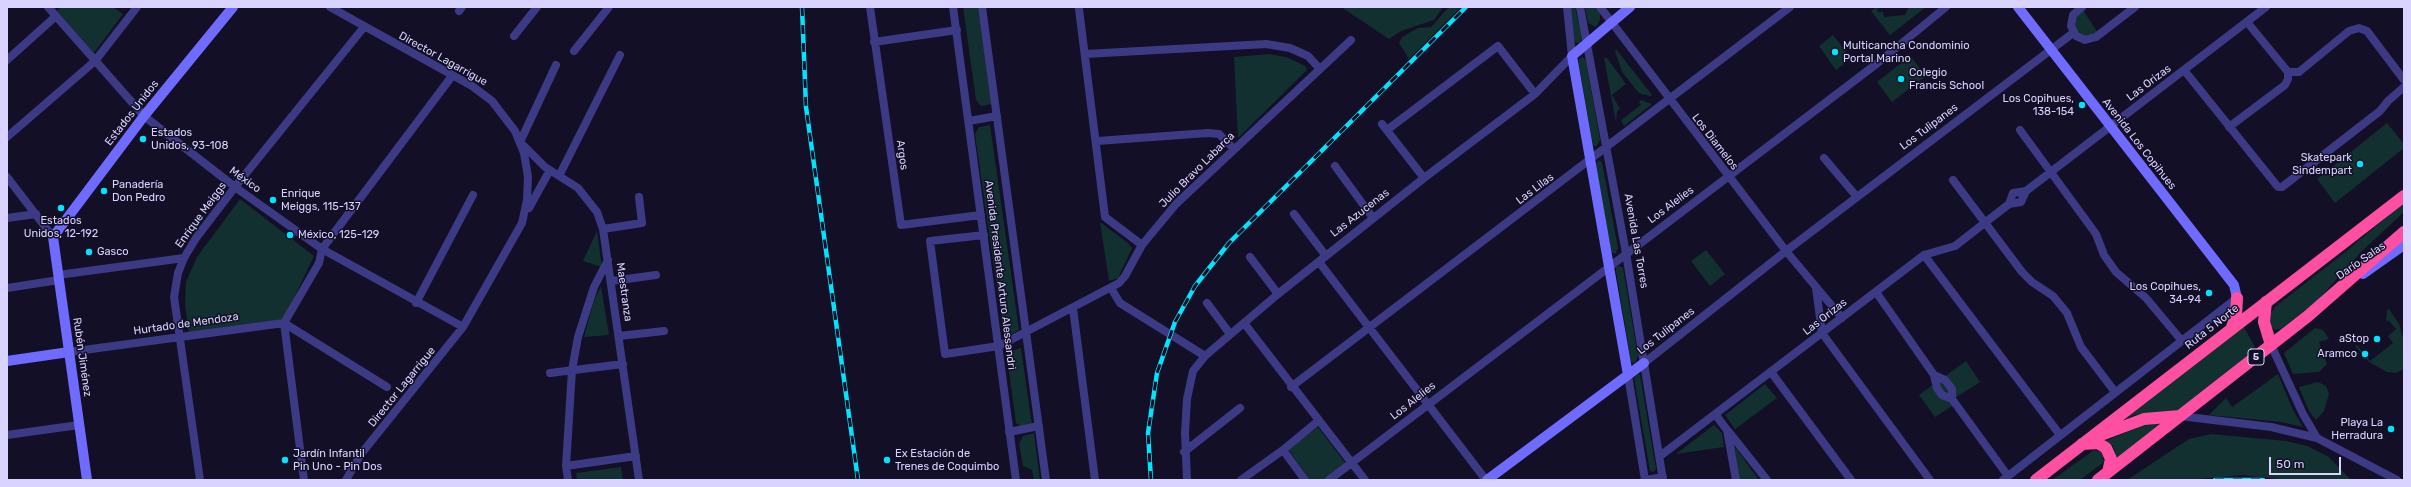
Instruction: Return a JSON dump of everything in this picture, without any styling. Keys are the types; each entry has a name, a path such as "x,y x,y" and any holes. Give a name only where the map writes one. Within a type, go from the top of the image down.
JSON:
{"highway":[{"name":"Ruta 5 Norte","path":"2036,480 2404,196"},
{"name":"5","path":"2098,480 2332,296 2404,232"},
{"path":"2232,328 2236,316 2237,298"},
{"path":"2266,302 2264,322 2271,345"},
{"path":"2082,444 2137,421 2156,417 2180,416"},
{"path":"2082,444 2098,443 2106,448 2111,459 2108,472"}],"main road":[{"name":"Estados Unidos","path":"53,237 144,116 233,7"},
{"name":"Las Azucenas","path":"1572,56 1586,42 1630,7"},
{"name":"Avenida Los Copihues","path":"2018,7 2234,285 2237,298"},
{"path":"1572,56 1589,161 1628,375"},
{"name":"Rubén Jiménez","path":"53,237 87,480"},
{"name":"Darío Salas","path":"2332,296 2404,245"},
{"name":"Hurtado de Mendoza","path":"7,361 69,352"},
{"name":"Los Tulipanes","path":"1486,480 1644,363"}],"street":[{"name":"México","path":"49,7 144,116 235,187 322,249 463,328"},
{"path":"7,137 95,61 137,7"},
{"name":"Director Lagarrigue","path":"330,7 472,86 492,101 508,120 520,142 528,177 527,200 522,223"},
{"path":"514,36 536,7"},
{"path":"574,51 608,7"},
{"name":"Argos","path":"870,7 900,225 981,215"},
{"name":"Avenida Presidente Arturo Alessandri","path":"954,7 1016,480"},
{"name":"Avenida Presidente Arturo Alessandri","path":"982,7 1046,480"},
{"path":"1566,7 1572,56"},
{"name":"Avenida Las Torres","path":"1580,7 1626,253 1663,478"},
{"name":"Los Diamelos","path":"1600,7 1669,100 1786,251 1842,318"},
{"name":"Las Lilas","path":"1291,387 1607,148 1790,7"},
{"name":"Los Alelies","path":"1329,480 1878,62 1946,7"},
{"path":"2082,7 2072,18 2071,26 2074,33 2084,40 2093,39 2135,7"},
{"name":"Las Orizas","path":"1660,456 1924,255 1955,246 2009,204 2021,202 2026,191 2266,7"},
{"path":"1079,9 1097,141 1105,217 1142,245"},
{"path":"7,60 56,16"},
{"path":"2229,127 2285,85 2288,79 2288,72 2247,22"},
{"name":"Enrique Meiggs","path":"200,480 179,337 174,287 184,258 235,187 364,27"},
{"path":"2288,72 2299,72 2349,31 2359,28 2367,31 2404,80"},
{"path":"874,42 957,30"},
{"name":"Los Tulipanes","path":"1644,363 1786,251 2074,33"},
{"name":"Julio Bravo Labarca","path":"999,346 1111,288 1125,276 1142,245 1176,204 1319,68 1351,40"},
{"path":"1085,54 1266,44 1290,48 1308,56 1319,68"},
{"path":"1424,178 1385,127 1498,46 1535,94"},
{"path":"559,176 620,55"},
{"name":"Las Azucenas","path":"1188,480 1184,452 1187,399 1193,371 1205,356 1278,294 1373,218 1535,94 1572,56"},
{"path":"520,142 556,65"},
{"path":"2184,70 2278,187 2285,186 2380,111 2388,101 2404,87"},
{"path":"304,480 284,323 319,263 322,249 452,76"},
{"path":"969,121 997,116"},
{"path":"2020,130 2096,234 2104,255 2116,272 2146,298 2182,341"},
{"path":"1097,141 1208,133 1218,134 1234,149"},
{"name":"Maestranza","path":"520,142 550,170 578,188 592,203 603,228 612,281 639,480"},
{"path":"1824,158 1857,197"},
{"path":"1335,166 1373,218"},
{"name":"Director Lagarrigue","path":"346,480 361,454 463,328 522,223 538,188 550,170"},
{"path":"7,177 53,237"},
{"path":"1953,180 2022,272 2032,282 2053,296 2067,313 2081,347 2115,392"},
{"path":"416,303 473,196"},
{"path":"603,228 642,223 639,197"},
{"path":"7,218 36,214"},
{"path":"1294,214 1326,256"},
{"path":"984,235 930,241 945,354 999,346"},
{"path":"1924,255 2060,435"},
{"path":"1250,257 1278,294"},
{"path":"7,288 184,258"},
{"path":"568,480 566,466 572,370 578,337 594,287 608,260"},
{"path":"1318,262 1486,480"},
{"path":"612,281 656,274"},
{"path":"1111,288 1120,303 1205,356"},
{"path":"1816,288 1822,333 1930,480"},
{"path":"1876,292 1934,375 1945,380 1952,389 1952,399 2005,478 2237,298"},
{"path":"1207,303 1230,334"},
{"path":"1073,308 1095,480"},
{"path":"284,323 387,387"},
{"name":"Hurtado de Mendoza","path":"69,352 284,323"},
{"path":"1244,323 1291,387 1365,480"},
{"path":"619,336 664,330"},
{"path":"2271,345 2303,414 2317,438"},
{"path":"550,373 623,364"},
{"path":"1771,372 1851,480"},
{"path":"1628,375 1646,480 1663,478"},
{"path":"1184,452 1240,408"},
{"path":"1715,414 1767,480"},
{"path":"2180,416 2271,427 2317,438 2397,480"},
{"path":"1241,480 1283,450 1318,421"},
{"path":"7,435 79,425"},
{"path":"1010,432 1039,426"},
{"path":"1727,430 1736,480"},
{"path":"1283,450 1305,480"},
{"path":"566,466 636,456"}],"green space":[{"path":"61,7 113,7 123,14 94,53 57,11"},
{"path":"963,7 978,7 992,104 981,106 976,100"},
{"path":"1341,7 1443,7 1434,20 1401,31 1389,39"},
{"path":"1449,7 1461,7 1409,59 1399,43 1402,37 1418,28 1431,27"},
{"path":"1575,7 1582,38 1580,43 1575,42 1568,8"},
{"path":"1585,7 1595,7 1600,13 1600,20 1596,27 1588,23"},
{"path":"1877,7 1878,12 1883,12 1884,17 1905,15 1909,7 1926,7 1890,35 1871,11"},
{"path":"2083,10 2098,33 2092,37 2081,36 2074,30 2077,14"},
{"name":"Multicancha Condominio Portal Marino","path":"1833,35 1851,58 1836,70 1819,46"},
{"path":"1616,49 1652,95 1650,96 1639,93 1622,72 1615,51"},
{"path":"1270,54 1289,58 1305,66 1307,70 1238,138 1234,57"},
{"name":"Colegio Francis School","path":"1910,56 1926,76 1892,102 1877,82"},
{"path":"1583,57 1586,61 1600,140 1596,147 1593,145 1579,65 1579,59"},
{"path":"1604,58 1607,58 1626,84 1612,95 1620,109 1617,111 1616,122"},
{"path":"1641,100 1652,104 1624,126 1621,120 1641,105 1639,102"},
{"name":"Skatepark Sindempart","path":"2387,123 2404,144 2404,148 2335,203 2317,179"},
{"path":"990,125 1019,330 1010,335 1005,331 1002,323 975,134 979,127"},
{"path":"1598,160 1602,162 1618,248 1615,254 1611,252 1596,164"},
{"path":"240,199 314,256 283,321 189,334 185,305 186,282 197,257"},
{"path":"2404,202 2404,212 2362,251 2316,302 2281,329 2275,330 2270,326 2270,314 2276,306 2348,250"},
{"path":"1100,222 1128,243 1132,248 1118,278 1109,281"},
{"path":"597,231 602,267 583,261"},
{"path":"1706,250 1725,274 1710,286 1691,261"},
{"path":"1620,266 1623,268 1638,356 1635,363 1631,362 1616,271 1616,267"},
{"path":"601,286 609,335 584,337 594,301"},
{"path":"2389,309 2399,324 2404,342 2404,369 2396,373 2387,372 2369,362 2355,346 2357,345 2370,361 2393,343 2388,336 2396,329 2388,320 2386,322 2387,310"},
{"path":"2244,327 2256,349 2178,410 2134,415 2114,424"},
{"path":"2315,328 2323,330 2329,339 2319,342 2327,364 2319,372 2293,374 2284,353"},
{"path":"1021,348 1032,425 1020,426 1016,423 1007,356 1009,352"},
{"path":"1966,361 1980,382 1952,400 1952,406 1935,417 1919,395"},
{"path":"1638,374 1640,375 1656,469 1653,472 1650,471 1634,378"},
{"path":"2278,374 2293,410 2303,427 2281,422 2209,415 2226,398 2232,407"},
{"path":"2318,382 2326,386 2329,394 2324,411 2316,420 2309,411 2299,387"},
{"path":"1765,384 1777,398 1735,429 1725,415"},
{"path":"2166,422 2117,458 2113,446 2106,441 2141,426"},
{"path":"1714,425 1722,433 1724,447 1676,454"},
{"path":"1318,427 1346,464 1326,480 1310,480 1288,449"},
{"path":"1034,433 1040,480 1034,480 1032,470 1023,466 1019,444 1023,436"},
{"path":"2211,434 2286,441 2307,446 2329,457 2349,478 2355,480 2285,480 2243,475 2187,480 2127,480 2189,439"},
{"path":"1733,444 1759,480 1739,480"},
{"path":"2094,450 2101,452 2104,462 2080,480 2052,480"},
{"path":"621,467 623,480 577,480 576,473"}],"railway":[{"path":"802,7 806,107 858,480"},
{"path":"1151,480 1148,433 1157,373 1175,322 1195,286 1229,243 1466,7"},
{"path":"2215,480 2263,480"}],"place":[{"name":"Multicancha Condominio Portal Marino","path":"1835,52"},
{"name":"Colegio Francis School","path":"1901,79"},
{"name":"Los Copihues, 138-154","path":"2082,105"},
{"name":"Estados Unidos, 93-108","path":"143,139"},
{"name":"Skatepark Sindempart","path":"2360,164"},
{"name":"Panadería Don Pedro","path":"104,191"},
{"name":"Enrique Meiggs, 115-137","path":"273,200"},
{"name":"Estados Unidos, 12-192","path":"61,208"},
{"name":"México, 125-129","path":"290,235"},
{"name":"Gasco","path":"89,252"},
{"name":"Los Copihues, 34-94","path":"2209,293"},
{"name":"aStop","path":"2377,339"},
{"name":"Aramco","path":"2365,354"},
{"name":"Playa La Herradura","path":"2391,429"},
{"name":"Jardín Infantil Pin Uno - Pin Dos","path":"285,460"},
{"name":"Ex Estación de Trenes de Coquimbo","path":"887,460"}]}
